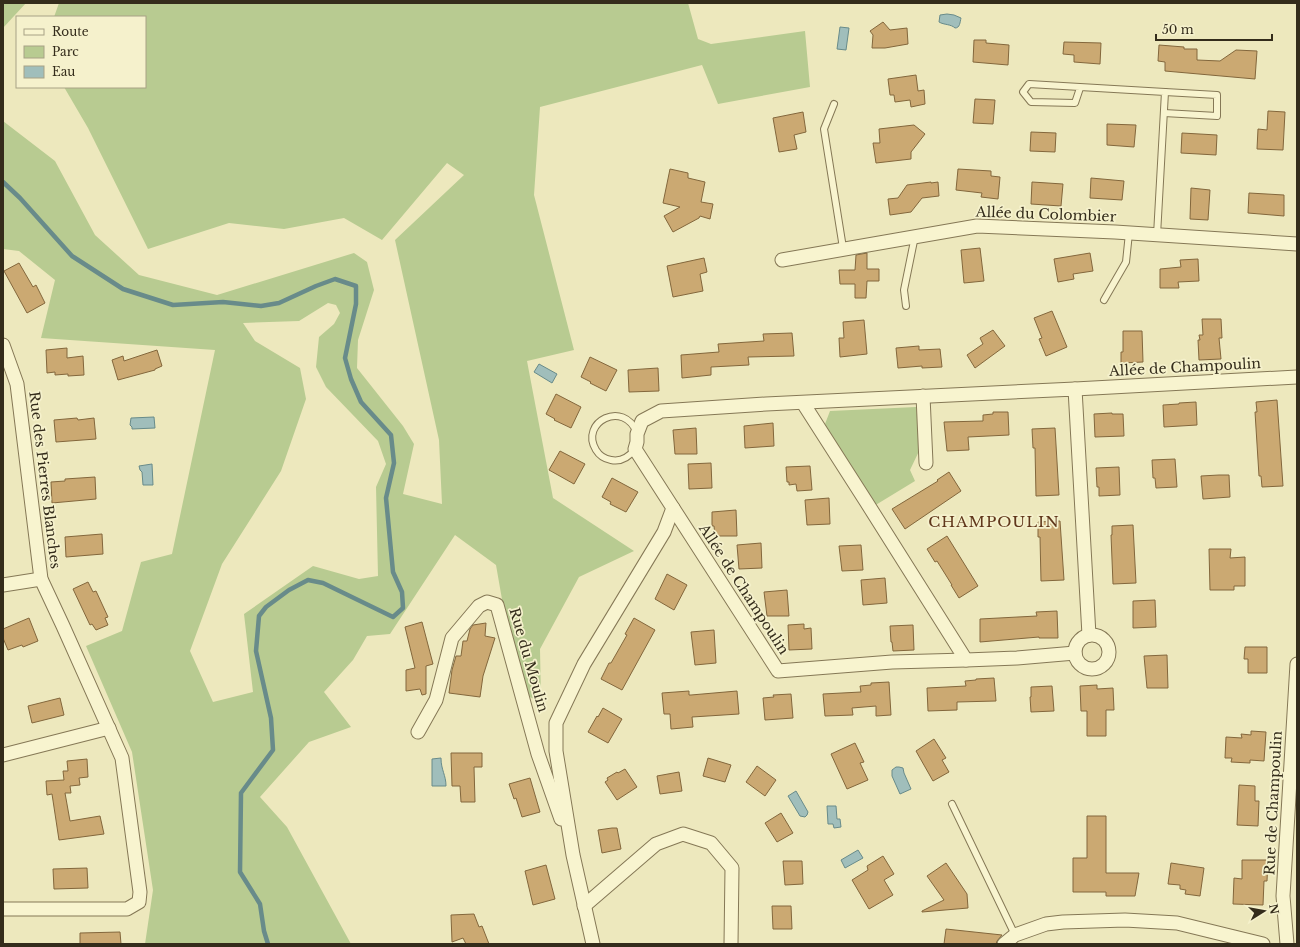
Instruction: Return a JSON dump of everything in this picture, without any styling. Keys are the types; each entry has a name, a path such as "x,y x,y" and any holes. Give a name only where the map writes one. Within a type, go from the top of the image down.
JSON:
{"street":[{"name":"Allée du Colombier","path":"782,260 843,248 977,226 1129,233 1297,244"},
{"name":"Rue des Pierres Blanches","path":"3,344 17,384 41,579 122,758 140,892 139,902 126,908 3,909"},
{"name":"Allée de Champoulin","path":"1075,653 1017,658 892,662 778,671 635,449 637,434 642,421 661,411 1297,377"},
{"path":"1075,389 1089,635"},
{"path":"923,396 926,463"},
{"path":"803,403 966,660"},
{"name":"Rue du Moulin","path":"593,944 573,855 556,751 556,723 584,664 664,532 673,508"},
{"path":"3,585 41,579"},
{"name":"Rue du Moulin","path":"418,732 436,700 452,638 479,606 487,602 497,605 538,754 573,855"},
{"path":"1089,635 1101,638 1108,646 1109,652 1105,663 1095,669 1089,669 1079,663 1075,653 1078,643 1089,635"},
{"name":"Rue de Champoulin","path":"1287,944 1283,896 1293,795 1297,664"},
{"path":"3,755 109,728"},
{"path":"584,906 656,844 683,834 711,843 732,868 731,944"},
{"path":"1004,944 1015,935 1046,924 1125,920 1177,923 1263,944"}],"lane":[{"path":"1080,88 1075,103 1031,102 1023,92 1029,84 1218,95 1217,116 1164,113"},
{"path":"1157,235 1165,92"},
{"path":"834,104 824,129 843,248"},
{"name":"Allée du Colombier","path":"1104,300 1126,262 1129,233"},
{"path":"906,306 904,290 915,236"},
{"path":"635,449 624,459 617,461 610,460 597,452 592,438 593,431 597,424 602,419 609,416 624,417 635,427 637,434"},
{"path":"952,804 1015,935"}],"green space":[{"path":"3,3 26,3 3,28"},
{"path":"59,3 688,3 698,39 711,44 805,31 810,87 718,104 702,65 540,107 534,195 574,350 527,361 553,498 634,551 579,577 540,649 541,702 514,690 511,651 496,565 455,535 390,634 367,636 353,660 324,692 351,727 309,742 260,797 287,827 351,944 145,944 153,890 132,752 86,646 122,631 141,562 172,554 215,350 41,338 55,280 19,251 3,249 3,121 55,161 95,235 139,275 217,295 354,253 367,262 374,290 358,340 357,368 403,426 414,444 403,494 442,504 439,440 395,240 464,175 447,163 382,240 344,218 284,229 229,223 148,249 88,128 65,88 146,88 146,16 54,16","holes":["328,303 336,305 340,313 334,324 319,337 316,367 326,387 378,441 386,464 376,487 378,576 359,579 313,566 244,614 253,692 213,702 190,651 222,564 281,471 306,399 300,368 255,341 243,323 299,321"]},
{"path":"916,407 921,447 910,470 915,481 874,506 825,424 830,411"}],"water":[{"path":"947,14 961,18 958,27 955,28 939,22 940,15"},
{"path":"840,27 849,28 846,50 837,49"},
{"path":"539,364 557,374 552,383 534,372"},
{"path":"154,417 155,428 132,429 130,425 131,418"},
{"path":"152,464 153,485 143,485 142,472 139,466"},
{"path":"441,758 446,786 432,786 432,759"},
{"path":"896,767 903,768 911,789 900,794 892,776 892,770"},
{"path":"796,791 808,812 805,817 800,816 788,796"},
{"path":"827,806 836,806 837,819 840,819 841,827 834,828 833,824 828,824"},
{"path":"858,850 863,858 845,868 841,860"}],"building":[{"path":"883,22 890,30 907,28 908,44 885,48 872,48 873,35 870,31"},
{"path":"974,40 986,40 986,43 1009,45 1008,65 973,62"},
{"path":"1064,42 1101,43 1100,64 1074,62 1074,55 1063,54"},
{"path":"1159,45 1184,47 1184,49 1197,49 1197,60 1220,61 1236,50 1257,51 1255,79 1165,71 1165,62 1158,61"},
{"path":"916,75 918,91 924,90 925,104 911,107 910,100 895,102 894,95 890,95 888,79"},
{"path":"975,99 995,100 993,124 973,123"},
{"path":"1268,111 1285,112 1283,150 1257,149 1258,129 1267,130"},
{"path":"803,112 806,132 794,135 797,149 779,152 773,118"},
{"path":"1107,124 1136,125 1134,147 1107,145"},
{"path":"914,125 925,134 911,152 911,159 876,163 873,143 880,143 879,129"},
{"path":"1031,132 1056,133 1055,152 1030,151"},
{"path":"1182,133 1217,135 1216,155 1181,153"},
{"path":"670,169 688,173 688,178 705,182 701,202 713,204 710,219 700,216 699,218 673,232 664,216 680,207 663,203"},
{"path":"958,169 991,171 991,176 1000,177 998,199 981,197 982,193 956,190"},
{"path":"1091,178 1124,181 1122,200 1090,198"},
{"path":"938,182 939,196 922,198 911,212 890,215 888,199 898,198 907,185"},
{"path":"1032,182 1063,184 1061,206 1031,204"},
{"path":"1191,188 1210,190 1208,220 1190,219"},
{"path":"1249,193 1284,195 1284,216 1248,213"},
{"path":"980,248 984,281 964,283 961,250"},
{"path":"867,253 867,269 879,269 879,281 867,281 866,298 855,298 855,284 840,284 839,270 855,270 856,255"},
{"path":"1090,253 1093,271 1073,274 1074,279 1058,282 1054,259"},
{"path":"704,258 707,272 700,274 703,291 673,297 667,266"},
{"path":"1198,259 1199,281 1178,282 1179,288 1160,288 1160,269 1181,267 1180,260"},
{"path":"19,263 33,287 36,285 45,303 27,313 4,271"},
{"path":"1052,311 1067,347 1046,356 1039,339 1042,338 1034,318"},
{"path":"1202,319 1221,319 1222,338 1219,338 1221,359 1199,360 1198,340 1200,340 1199,335 1203,335"},
{"path":"864,320 867,354 840,357 839,338 844,338 843,322"},
{"path":"993,330 1005,346 975,368 967,355 983,344 980,338"},
{"path":"1123,331 1142,331 1143,362 1121,363 1121,352 1123,352"},
{"path":"792,333 794,356 748,357 749,365 711,367 711,375 682,378 681,355 719,352 718,344 764,341 763,334"},
{"path":"919,346 919,350 940,349 942,367 922,368 922,366 898,368 896,348"},
{"path":"67,348 67,358 83,356 84,375 68,376 68,374 55,375 55,372 47,373 46,350"},
{"path":"157,350 162,366 155,370 118,380 112,360 123,356 124,361"},
{"path":"590,357 617,370 606,391 581,377"},
{"path":"658,368 659,391 629,392 628,370"},
{"path":"556,394 581,407 571,428 554,420 555,419 546,414"},
{"path":"1277,400 1283,486 1262,487 1261,476 1259,476 1255,412 1257,412 1256,402"},
{"path":"1196,402 1197,425 1164,427 1163,405"},
{"path":"993,412 1008,412 1009,435 968,437 969,450 947,451 944,422 983,421 983,415 993,414"},
{"path":"1094,414 1123,414 1124,436 1095,437"},
{"path":"77,418 78,420 94,418 96,439 56,442 54,420"},
{"path":"773,423 774,446 745,448 744,426"},
{"path":"696,428 697,454 675,454 673,430"},
{"path":"1055,428 1059,495 1036,496 1035,448 1033,448 1032,429"},
{"path":"560,451 585,464 574,484 549,470"},
{"path":"1175,459 1177,487 1156,488 1155,478 1153,478 1152,460"},
{"path":"711,463 712,488 689,489 688,464"},
{"path":"810,466 812,490 797,491 796,484 789,485 789,482 787,482 786,467"},
{"path":"1119,467 1120,495 1099,496 1096,468"},
{"path":"949,472 961,491 905,529 892,509 938,481 937,480"},
{"path":"1229,475 1230,497 1203,499 1201,476"},
{"path":"95,477 96,499 52,503 51,482 65,481 65,479"},
{"path":"612,478 638,492 626,512 610,504 611,502 602,497"},
{"path":"829,498 830,524 807,525 805,500"},
{"path":"736,510 737,536 715,536 714,526 712,526 712,512"},
{"path":"1060,521 1064,580 1041,581 1040,537 1038,537 1038,522"},
{"path":"1133,525 1136,583 1113,584 1112,526"},
{"path":"102,534 103,554 66,557 65,537"},
{"path":"947,536 978,586 959,598 937,561 935,562 927,549"},
{"path":"761,543 762,568 739,569 737,545"},
{"path":"861,545 863,570 842,571 839,546"},
{"path":"1209,549 1231,549 1230,558 1245,557 1245,586 1234,586 1234,590 1210,590"},
{"path":"667,574 687,585 674,610 655,599"},
{"path":"885,578 887,603 863,605 861,580"},
{"path":"88,582 93,592 96,591 108,617 105,618 108,625 96,630 92,624 90,625 73,589"},
{"path":"787,590 789,616 767,616 764,592"},
{"path":"1155,600 1156,627 1133,628 1133,601"},
{"path":"1057,611 1058,638 1039,637 980,642 980,619 1037,616 1036,612"},
{"path":"29,618 38,641 23,647 22,645 8,650 3,638 3,629"},
{"path":"634,618 655,630 622,690 601,679 609,663 611,663 627,635 625,634"},
{"path":"422,622 433,664 426,666 426,694 422,695 420,689 406,691 406,670 415,668 405,627"},
{"path":"486,623 485,636 495,638 483,676 480,697 449,693 452,670 456,656 461,656 463,641 467,641 470,629 473,625"},
{"path":"804,624 804,629 811,628 812,649 789,650 788,625"},
{"path":"913,625 914,650 893,651 890,626"},
{"path":"714,630 716,663 695,665 691,632"},
{"path":"1245,647 1267,647 1267,673 1248,673 1248,659 1244,659"},
{"path":"1167,655 1168,688 1147,688 1144,656"},
{"path":"994,678 996,701 957,702 957,710 928,711 927,688 966,686 965,681"},
{"path":"889,682 891,715 876,716 876,706 852,708 853,715 825,716 823,694 861,692 860,686 871,685 871,683"},
{"path":"1097,685 1097,689 1113,688 1114,710 1106,710 1106,736 1087,736 1087,711 1081,711 1080,686"},
{"path":"1052,686 1054,711 1031,712 1031,687"},
{"path":"689,691 689,695 691,695 737,691 739,714 692,717 693,727 671,729 670,714 664,714 662,693"},
{"path":"791,694 793,718 765,720 763,698 774,697 773,695"},
{"path":"60,698 64,715 32,723 28,706"},
{"path":"603,708 622,719 608,743 588,732"},
{"path":"1251,731 1266,732 1264,761 1250,760 1250,763 1231,762 1232,758 1225,758 1226,737 1242,738 1241,734 1251,735"},
{"path":"934,739 946,758 942,760 949,772 933,781 916,751"},
{"path":"855,743 864,762 860,763 868,780 847,789 831,754"},
{"path":"451,753 482,753 482,767 474,767 475,802 461,802 460,786 452,786"},
{"path":"708,758 731,765 725,782 703,776"},
{"path":"87,759 88,777 79,778 80,785 70,786 71,793 65,793 70,821 100,816 104,834 59,840 52,794 47,795 46,781 64,780 63,771 68,771 67,761"},
{"path":"757,766 776,780 765,796 746,782"},
{"path":"625,769 637,787 617,800 605,782 608,780 607,778"},
{"path":"679,772 682,791 660,794 657,776"},
{"path":"530,778 540,812 522,817 516,798 514,799 509,784"},
{"path":"1239,785 1255,786 1255,801 1259,801 1258,826 1237,825"},
{"path":"781,813 793,833 777,842 765,823"},
{"path":"1087,816 1106,816 1106,873 1139,873 1135,896 1106,896 1106,892 1073,892 1073,858 1087,858"},
{"path":"617,828 621,849 602,853 598,830"},
{"path":"883,856 894,874 884,880 893,895 869,909 852,880 868,870 867,866"},
{"path":"1242,860 1268,860 1267,881 1264,881 1263,905 1233,904 1234,878 1242,879"},
{"path":"783,861 802,861 803,884 785,885"},
{"path":"946,863 967,894 968,908 922,912 944,900 927,876"},
{"path":"1171,863 1204,868 1200,896 1185,894 1186,890 1180,889 1180,885 1168,884"},
{"path":"546,865 555,899 533,905 525,871"},
{"path":"87,868 88,888 54,889 53,869"},
{"path":"772,906 791,906 792,929 773,929"},
{"path":"474,914 479,927 482,926 489,944 466,944 463,938 452,942 451,915"},
{"path":"946,929 1002,935 996,944 944,944"},
{"path":"120,932 121,944 80,944 80,933"}],"waterway":[{"path":"3,182 20,198 72,256 123,289 173,305 223,302 261,306 279,303 335,279 356,286 356,304 345,358 351,379 361,402 391,435 394,463 386,498 393,572 402,592 403,608 393,617 323,583 308,580 289,590 266,607 259,616 256,651 271,718 273,750 241,793 240,872 260,904 264,931 268,944"}],"district":[{"name":"CHAMPOULIN","path":"994,522"}]}
